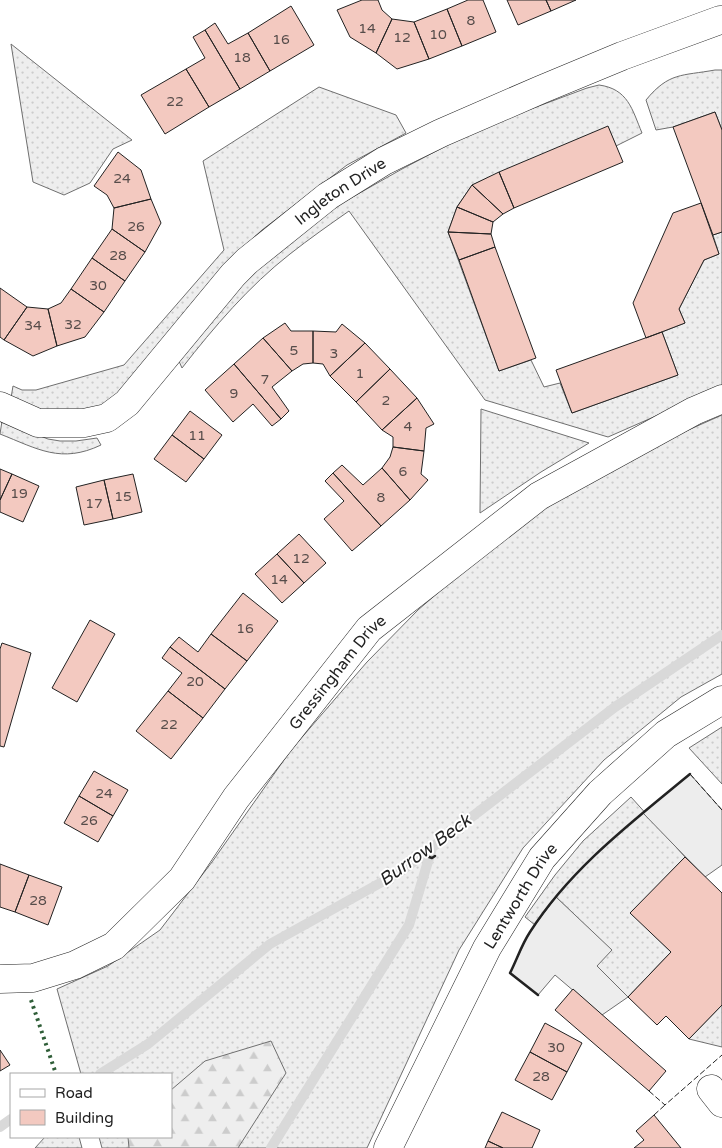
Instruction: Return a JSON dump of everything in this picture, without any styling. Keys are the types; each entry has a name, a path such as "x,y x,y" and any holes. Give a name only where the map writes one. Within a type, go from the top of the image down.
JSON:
{"street":[{"name":"Ingleton Drive","path":"0,406 38,423 84,424 107,418 127,403 233,275 247,261 328,196 384,161 441,133 718,15"},
{"name":"Gressingham Drive","path":"0,979 33,978 75,965 114,946 182,879 236,798 370,629 539,496 694,411 722,399"},
{"name":"Lentworth Drive","path":"388,1148 487,948 542,858 600,793 666,734 722,700"}],"green space":[{"path":"11,44 132,140 113,149 90,183 64,195 33,182"},
{"path":"722,70 722,130 715,112 673,127 656,130 646,100 654,91 662,84 677,77"},
{"path":"599,85 609,87 623,96 632,108 642,133 616,146 608,127 472,185 457,207 448,232 499,371 531,360 544,387 560,383 572,413 678,375 662,332 685,323 679,309 704,260 719,254 713,235 722,232 722,387 608,437 485,400 349,211 297,248 246,293 219,322 182,368 178,359 218,305 274,253 342,203 480,128"},
{"path":"319,87 396,115 406,133 347,165 262,230 227,262 120,392 101,406 78,411 52,413 11,398 13,386 22,390 36,390 124,365 224,250 203,161"},
{"path":"481,409 589,443 541,472 480,513"},
{"path":"722,415 722,674 681,697 604,760 523,848 459,950 367,1148 102,1148 99,1138 172,1138 172,1073 81,1073 57,989 108,966 160,930 212,862 291,750 367,662 418,610 463,571 534,515 603,473 677,435"},
{"path":"2,421 48,439 76,441 97,438 101,445 87,451 74,453 61,454 50,452 26,445 0,434"},
{"path":"722,727 722,784 689,748"},
{"path":"631,797 685,857 631,913 671,952 628,997 596,966 611,950 556,897 535,925 525,917 555,875 583,841"},
{"path":"722,1005 722,1047 689,1039"},
{"path":"271,1041 286,1073 238,1148 129,1148 128,1138 172,1138 172,1089 205,1061"},
{"path":"44,1138 79,1138 82,1148 35,1148"}],"shaded area":[{"path":"690,774 722,810 722,865 705,877 643,813"},
{"path":"556,897 612,950 597,966 628,997 602,1015 555,975 538,995 510,973 529,933"}],"building":[{"path":"362,0 378,0 382,10 392,19 376,53 350,37 337,10"},
{"path":"468,0 483,0 496,32 462,46 447,9"},
{"path":"507,0 546,0 551,11 518,25"},
{"path":"546,0 576,0 551,11"},
{"path":"291,6 314,45 270,71 248,33"},
{"path":"447,9 462,46 429,59 414,22"},
{"path":"392,19 414,22 429,59 397,69 376,53"},
{"path":"215,23 228,44 248,33 270,71 240,89 205,30"},
{"path":"205,30 240,89 209,107 186,69 205,58 193,37"},
{"path":"186,69 209,107 165,134 141,95"},
{"path":"715,112 722,130 722,232 713,235 673,127"},
{"path":"608,126 623,162 514,208 499,172"},
{"path":"118,152 141,170 151,199 114,208 107,195 94,186"},
{"path":"499,172 514,208 503,214 472,185"},
{"path":"472,185 503,214 493,222 457,207"},
{"path":"151,199 161,223 145,252 112,229 114,208"},
{"path":"701,203 719,254 704,260 679,309 685,323 646,338 633,303 673,213"},
{"path":"457,207 493,222 491,234 448,232"},
{"path":"112,229 145,252 125,281 92,258"},
{"path":"448,232 491,234 495,247 459,260"},
{"path":"495,247 536,358 499,371 459,260"},
{"path":"92,258 125,281 104,312 71,289"},
{"path":"0,288 27,307 4,340 0,337"},
{"path":"71,289 104,312 85,337 57,346 48,309 61,303"},
{"path":"27,307 48,309 57,346 33,356 4,340"},
{"path":"285,323 291,331 313,331 313,363 303,364 292,371 263,338"},
{"path":"342,324 365,343 330,376 323,364 313,363 313,331 336,332"},
{"path":"662,332 678,375 572,413 556,370"},
{"path":"263,338 292,371 272,387 289,411 281,419 234,364"},
{"path":"365,343 390,369 356,402 330,376"},
{"path":"234,364 281,419 272,426 253,404 233,422 205,390"},
{"path":"390,369 417,398 382,430 356,402"},
{"path":"417,398 434,424 426,428 424,451 393,447 393,437 382,430"},
{"path":"190,411 222,435 204,459 172,435"},
{"path":"172,435 204,459 186,482 154,459"},
{"path":"393,447 424,451 421,474 428,480 410,500 382,468 390,457"},
{"path":"342,465 363,485 382,468 410,500 381,526 333,473"},
{"path":"0,469 12,474 0,500"},
{"path":"333,473 381,526 352,551 324,519 344,501 325,481"},
{"path":"12,474 39,486 23,522 0,512 0,500"},
{"path":"133,474 142,512 113,519 104,480"},
{"path":"104,480 113,519 84,525 76,487"},
{"path":"299,534 326,563 304,583 277,554"},
{"path":"277,554 304,583 282,603 255,574"},
{"path":"243,593 278,621 247,661 211,634"},
{"path":"90,620 115,634 77,702 52,688"},
{"path":"211,634 247,661 225,689 170,647 179,637 198,652"},
{"path":"2,643 31,653 4,747 0,746 0,649"},
{"path":"170,647 225,689 203,718 168,691 182,673 162,658"},
{"path":"168,691 203,718 171,759 136,731"},
{"path":"94,771 128,790 113,816 79,796"},
{"path":"79,796 113,816 98,842 64,823"},
{"path":"685,857 722,893 722,1005 689,1039 666,1016 657,1025 628,997 671,952 630,913"},
{"path":"0,864 29,875 15,912 0,907"},
{"path":"29,875 62,887 48,925 15,912"},
{"path":"573,989 666,1071 649,1091 555,1010"},
{"path":"545,1023 582,1043 567,1072 530,1052"},
{"path":"0,1050 10,1065 0,1071"},
{"path":"530,1052 567,1072 552,1100 515,1080"},
{"path":"502,1112 540,1130 532,1148 503,1148 488,1141"},
{"path":"654,1115 681,1148 634,1148 644,1140 636,1131"},
{"path":"488,1141 503,1148 485,1148"}],"waterway":[{"name":"Burrow Beck","path":"102,1073 148,1044 270,944 400,872 615,707 722,635"},
{"path":"271,1148 409,925 432,848"},
{"name":"Burrow Beck","path":"0,1127 10,1120"}],"hedge":[{"path":"31,1000 56,1073"}],"fence":[{"path":"690,774 722,810"},
{"path":"426,856 432,858"},
{"path":"649,1091 665,1105 722,1055"},
{"path":"654,1115 665,1105"}],"wall":[{"path":"538,995 510,973 530,932 546,909 583,867 625,828 690,774"},
{"path":"427,853 426,856 432,858 435,856"}]}
